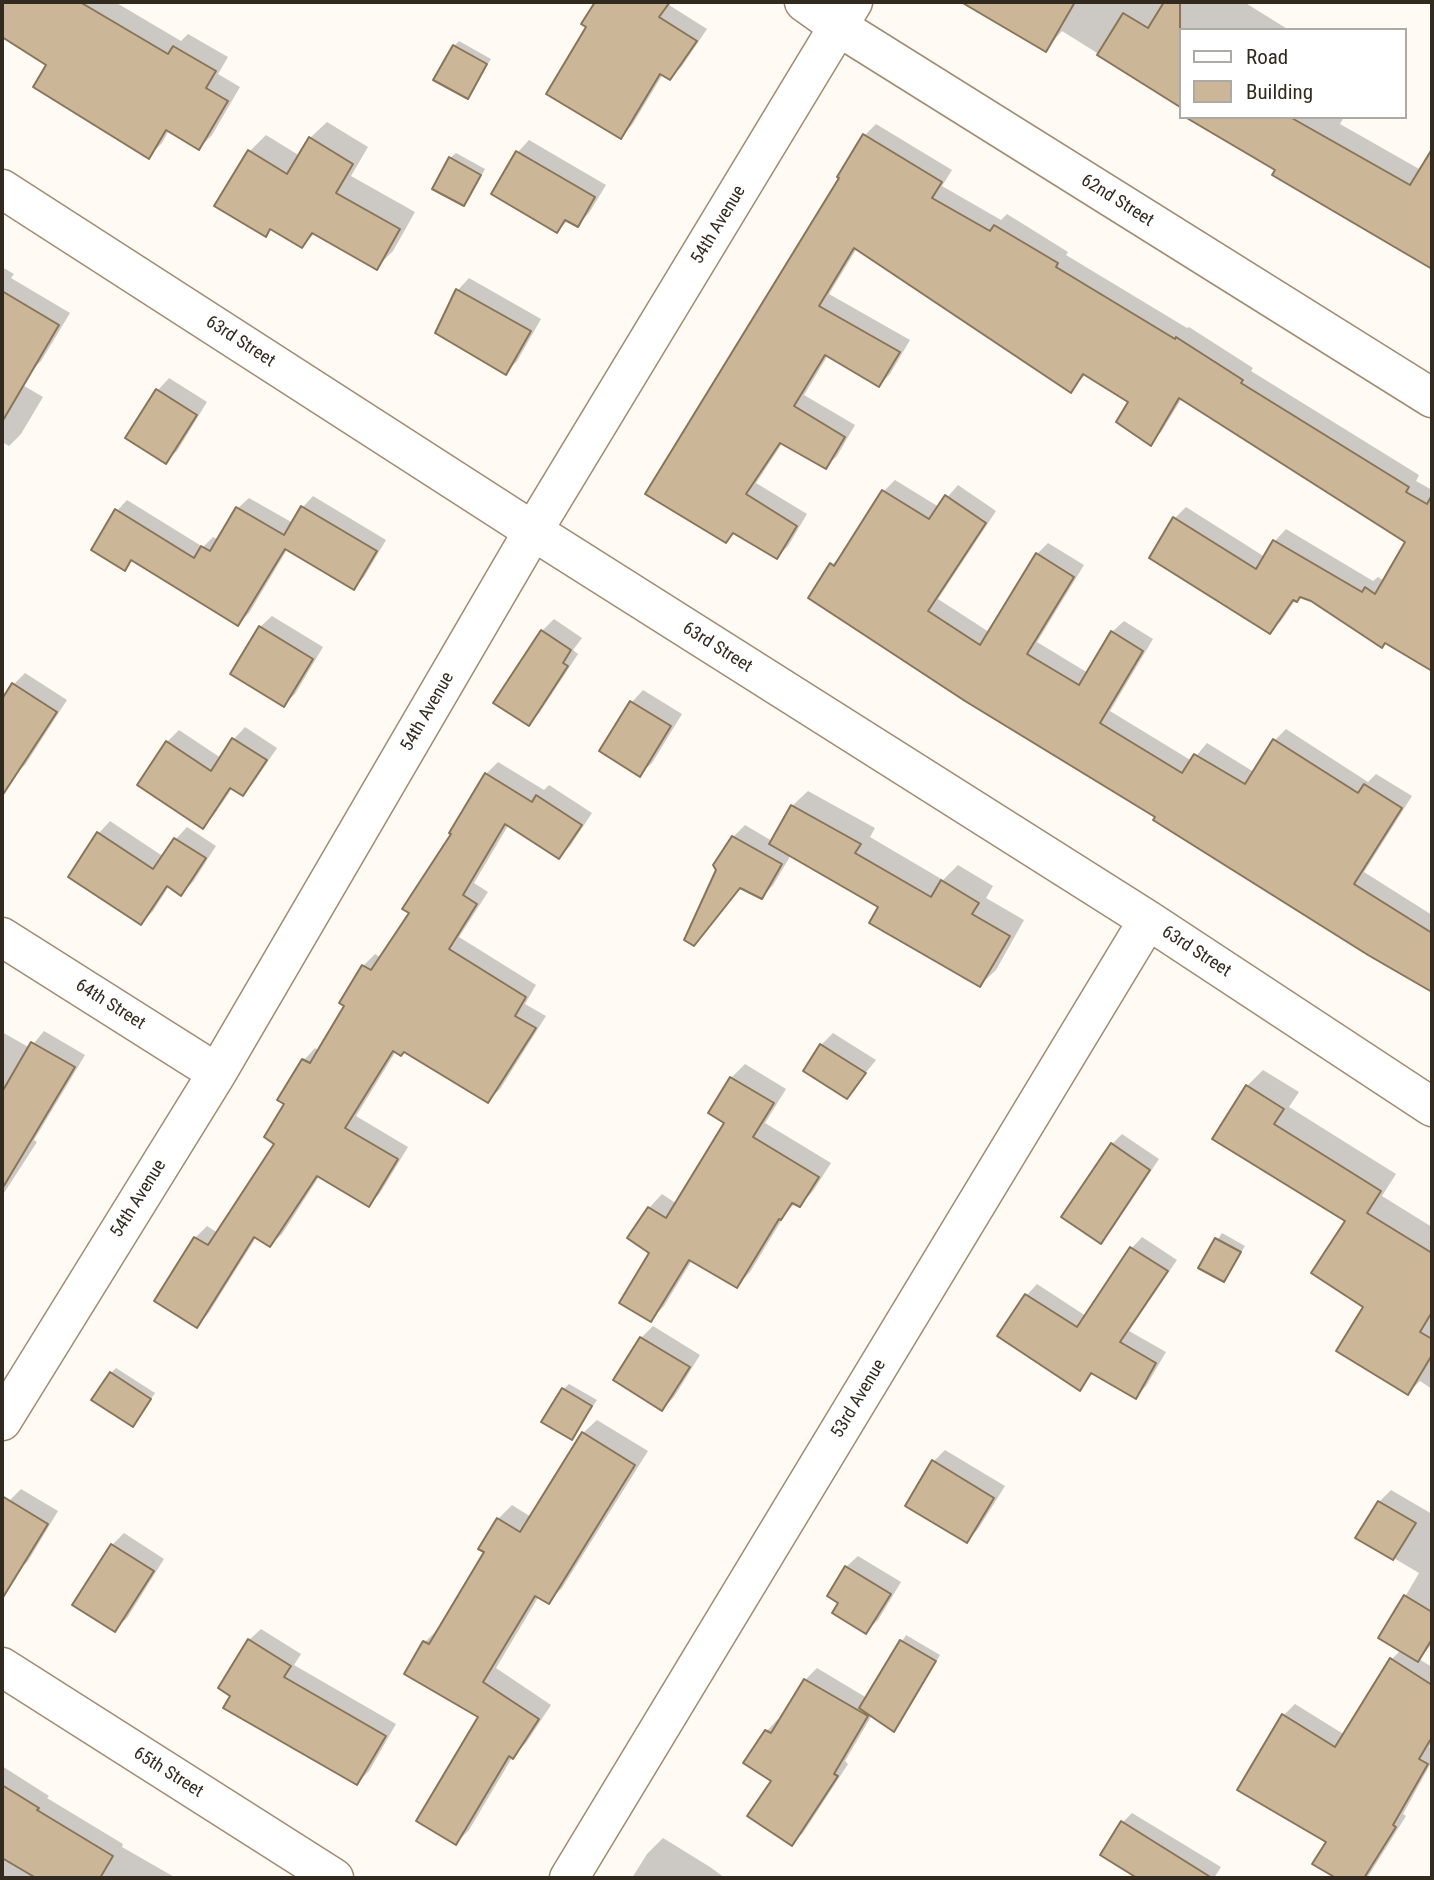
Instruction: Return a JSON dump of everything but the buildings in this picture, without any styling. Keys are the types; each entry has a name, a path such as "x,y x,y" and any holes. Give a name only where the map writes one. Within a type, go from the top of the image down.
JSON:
{"street":[{"name":"62nd Street","path":"804,2 846,15 1432,398"},
{"name":"54th Avenue","path":"2,1421 217,1073 533,531 846,15"},
{"name":"63rd Street","path":"2,189 533,531 1148,920 1432,1107"},
{"name":"53rd Avenue","path":"569,1878 1148,920"},
{"name":"64th Street","path":"2,937 217,1073"},
{"name":"65th Street","path":"2,1667 334,1878"}]}
